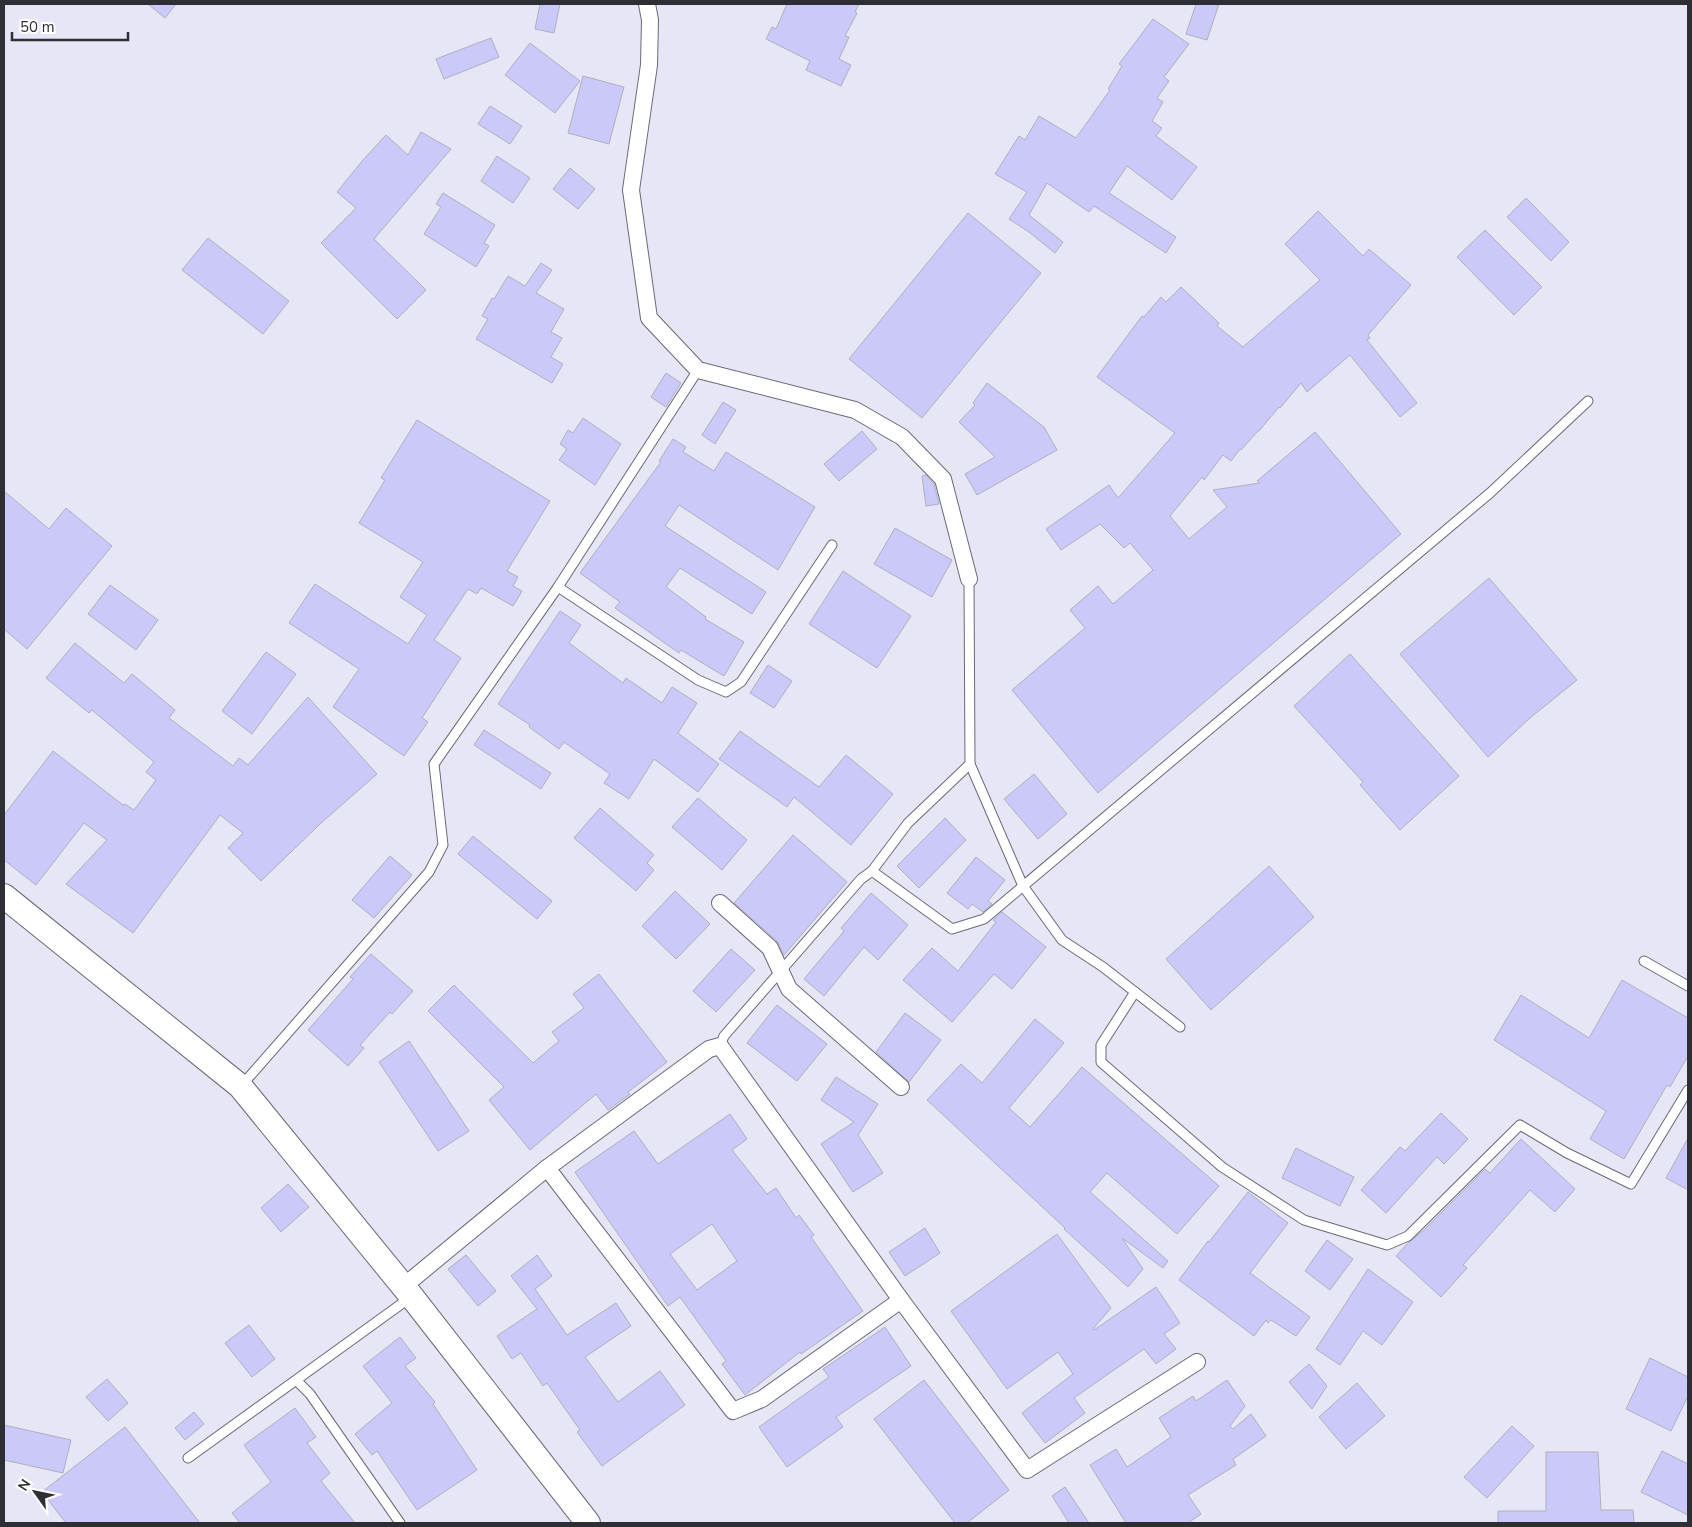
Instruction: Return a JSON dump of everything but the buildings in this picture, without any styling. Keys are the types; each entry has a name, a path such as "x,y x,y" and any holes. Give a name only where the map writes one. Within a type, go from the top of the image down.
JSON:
{"street":[{"path":"647,4 650,20 649,64 631,190 649,318 698,370 855,410 902,437 943,479 970,579"},
{"path":"4,896 240,1086 408,1291 588,1523"},
{"path":"720,903 770,948 789,990 900,1087"},
{"path":"408,1291 547,1168 709,1049 720,1046 901,1300 1026,1470 1197,1362"},
{"path":"547,1168 733,1411 762,1399 901,1300"}],"lane":[{"path":"240,1086 429,872 443,846 434,764 558,587 698,370"},
{"path":"872,871 952,929 984,919 1490,493 1588,401"},
{"path":"558,587 698,680 726,692 741,682 832,545"},
{"path":"970,579 970,764 1024,886 1062,940 1103,967 1180,1027"},
{"path":"720,1046 724,1036 780,970 861,879 872,871 908,823 970,764"},
{"path":"1644,961 1688,986"},
{"path":"1135,992 1101,1046 1101,1062 1222,1167 1304,1220 1387,1245 1408,1236 1520,1125 1567,1153 1631,1184 1688,1090"},
{"path":"188,1458 297,1381 408,1291"},
{"path":"297,1381 310,1394 400,1523"}]}
